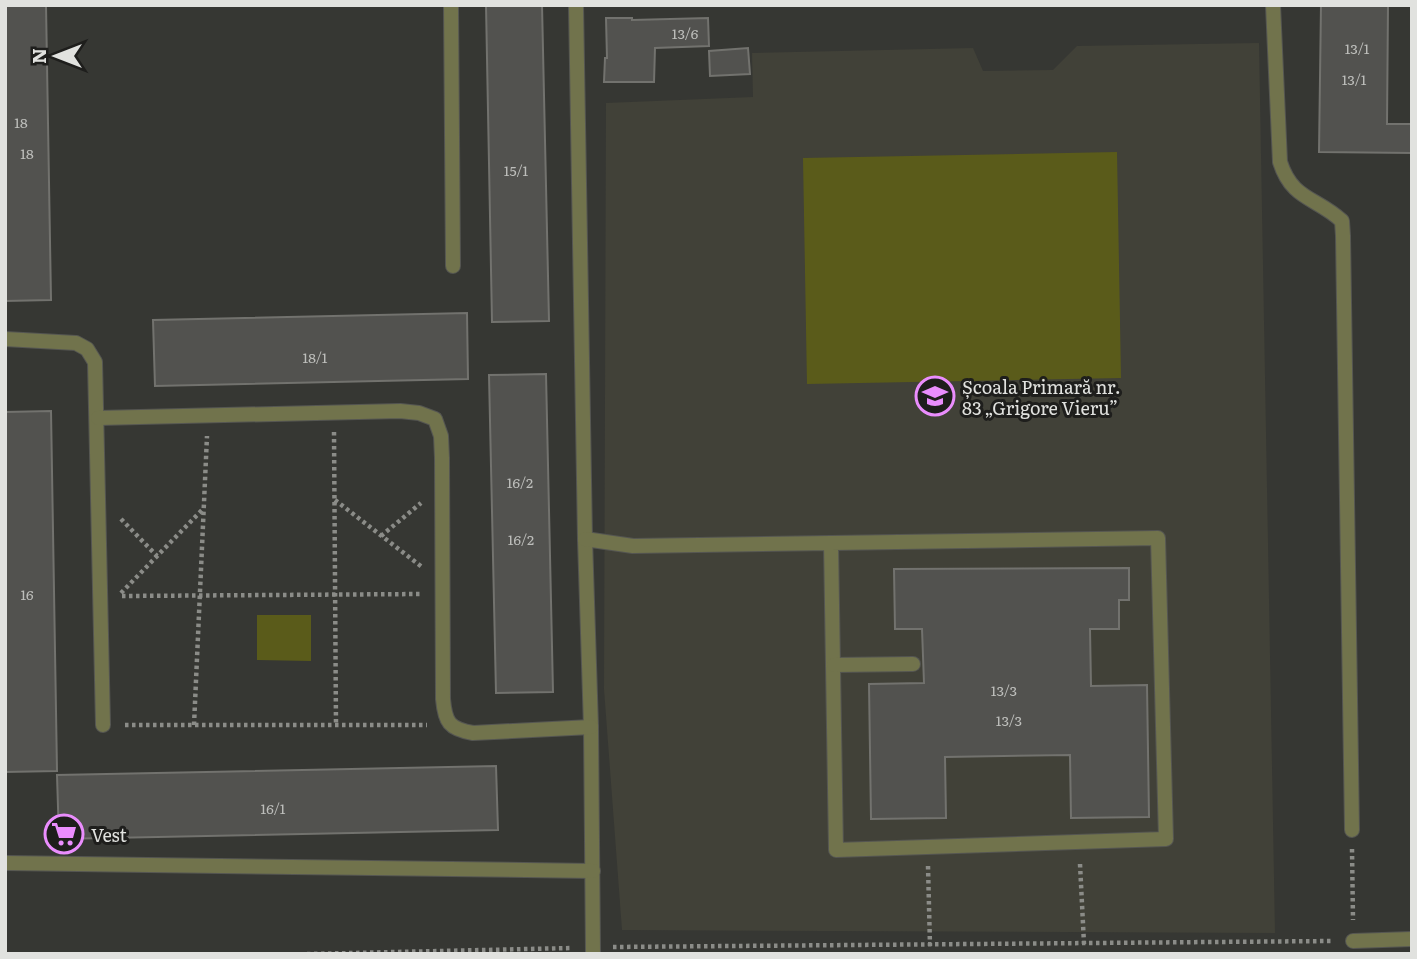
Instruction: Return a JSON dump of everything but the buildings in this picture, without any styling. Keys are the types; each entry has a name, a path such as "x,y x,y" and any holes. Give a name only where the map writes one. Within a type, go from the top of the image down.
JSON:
{"lane":[{"path":"452,5 453,266"},
{"path":"576,5 594,951"},
{"path":"1273,5 1280,162 1286,180 1298,193 1332,212 1342,221 1352,830"},
{"path":"5,339 76,343 87,349 95,362 103,725"},
{"path":"98,418 400,411 419,413 435,419 441,436 445,717 458,730 473,733 591,727"},
{"path":"585,539 633,546 1158,538 1166,839 836,850 831,543"},
{"path":"834,665 914,664"},
{"path":"5,863 593,871"},
{"path":"1353,941 1412,939"}],"path":[{"path":"333,413 336,725"},
{"path":"194,725 207,415"},
{"path":"382,536 442,485"},
{"path":"99,497 157,556"},
{"path":"334,499 442,588"},
{"path":"204,508 118,596 335,594 442,588"},
{"path":"103,725 451,725"},
{"path":"307,954 1353,941 1352,830"},
{"path":"1079,842 1084,944"},
{"path":"927,848 930,946"}],"shaded area":[{"name":"Școala Primară nr. 83 „Grigore Vieru”","path":"1259,43 1275,933 622,930 604,689 606,103 753,97 752,53 973,48 983,71 1053,70 1077,46"},
{"path":"1117,152 1121,378 807,384 803,158"},
{"path":"257,615 311,615 311,661 257,660"}],"place":[{"name":"Școala Primară nr. 83 „Grigore Vieru”","path":"935,396"},
{"name":"Vest","path":"64,834"}]}
